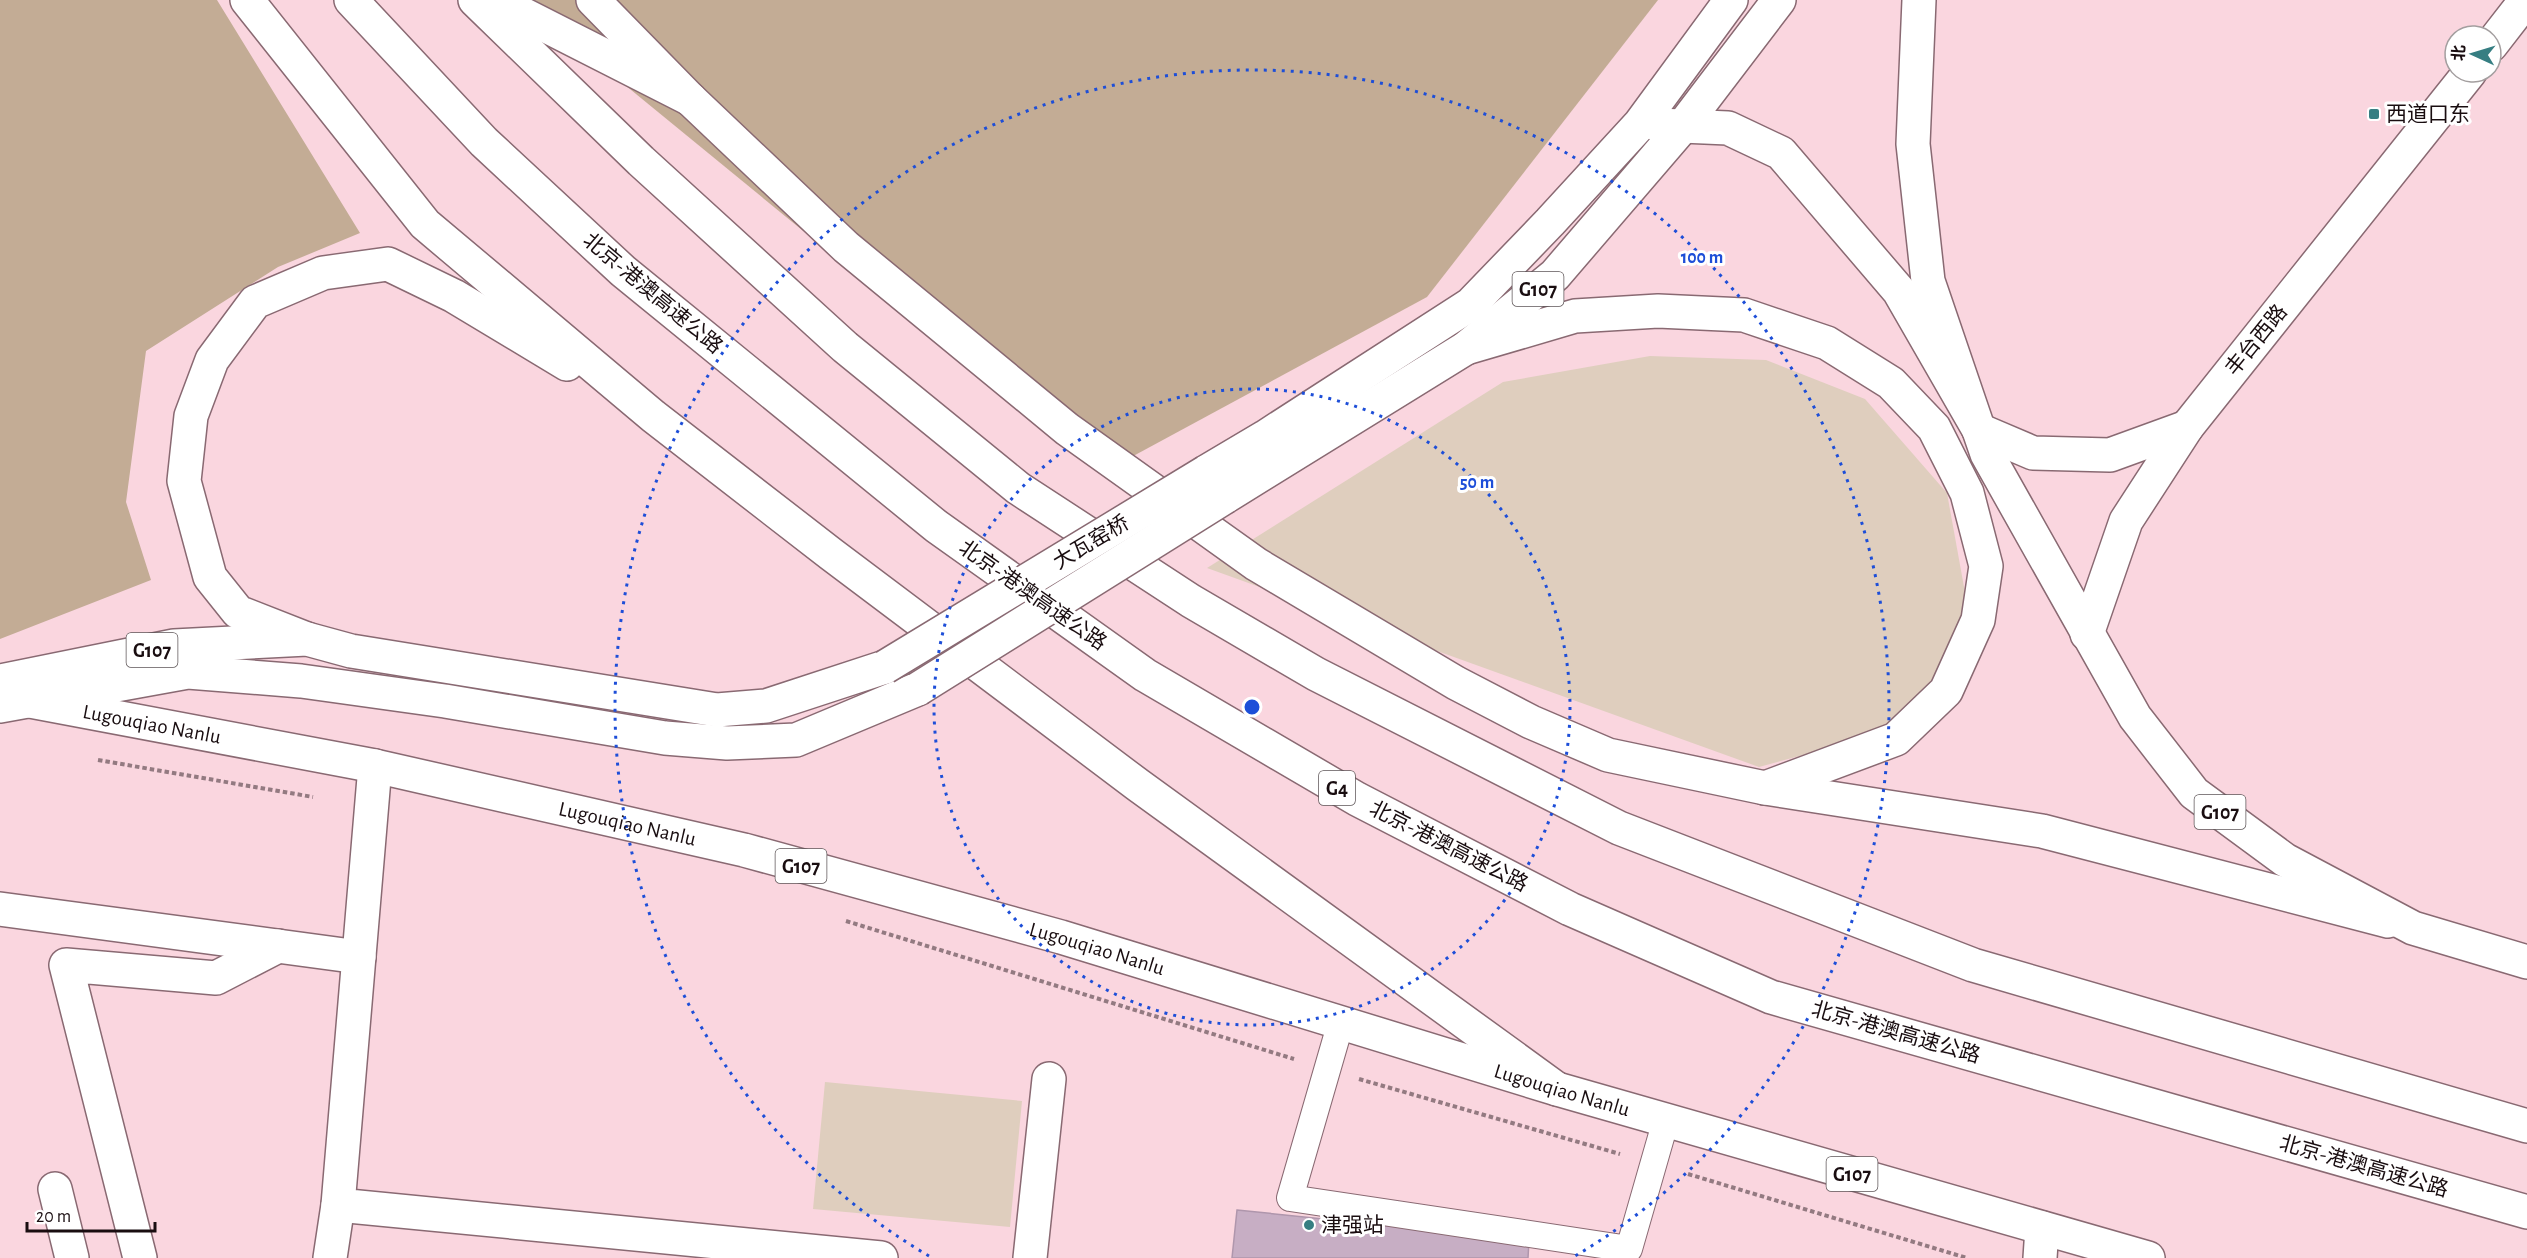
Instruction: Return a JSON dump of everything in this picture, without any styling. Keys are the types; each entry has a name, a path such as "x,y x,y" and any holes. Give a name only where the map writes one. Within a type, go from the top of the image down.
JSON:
{"main road":[{"path":"247,0 425,224 654,416 831,554 1138,785 1557,1089"},
{"name":"北京-港澳高速公路","path":"351,0 484,142 623,271 936,526 1145,675 1357,799 1570,909 1771,997 2527,1212"},
{"path":"475,0 641,161 837,340 1018,488 1191,601 1316,674 1618,828 1972,965 2527,1126"},
{"path":"495,0 690,99"},
{"path":"592,0 690,99 846,247 1066,429 1256,564 1456,683 1531,722 1608,755 1765,788 2042,831 2413,928"},
{"name":"G107","path":"1215,484 1265,437 1471,304 1640,124 1731,0"},
{"name":"G107","path":"1215,484 1466,348 1555,275 1683,126 1779,0"},
{"name":"G107","path":"1919,0 1913,144 1928,282 1987,454 2135,717 2194,793 2285,860 2413,928 2527,962"},
{"path":"2503,30 2526,0"},
{"name":"丰台西路","path":"2087,634 2126,521 2187,427 2460,84"},
{"path":"1640,124 1728,128 1781,153 1899,291 1979,430 2033,453 2110,455 2187,427"},
{"path":"307,639 238,612 210,577 184,481 191,416 212,360 255,302 323,273 388,264 454,296 654,416"},
{"path":"1466,348 1575,316 1658,311 1744,315 1827,343 1891,383 1934,428 1967,493 1986,566 1978,620 1946,691 1896,739 1765,788"},
{"name":"大瓦窑桥","path":"307,639 351,651 717,710 766,706 885,668 1215,484"},
{"name":"大瓦窑桥","path":"15,703 188,672 301,681 445,701 665,738 727,743 796,740 918,689 1215,484"},
{"name":"G107","path":"0,681 174,646 307,639"},
{"name":"Lugouqiao Nanlu","path":"15,703 375,766 744,850 1061,937 1557,1089 1666,1120 2041,1243 2148,1258"},
{"path":"330,1258 338,1204 375,766"},
{"path":"0,909 359,957"},
{"path":"140,1258 66,965 216,978 278,946"},
{"path":"1030,1258 1049,1079"},
{"path":"55,1189 72,1258"},
{"path":"338,1204 881,1258"}],"lane":[{"path":"1341,1022 1290,1198 1629,1249 1666,1120"}],"path":[{"path":"98,760 315,797"},
{"path":"840,920 1327,1069 1967,1258"}],"shaded area":[{"path":"0,0 217,0 360,233 278,267 146,351 126,502 151,580 0,639"},
{"path":"532,0 1658,0 1427,297 1100,474 548,22"},
{"path":"1650,356 1766,360 1865,399 1947,493 1966,598 1947,663 1897,720 1844,744 1759,767 1207,568 1503,382"},
{"path":"825,1082 1022,1101 1010,1227 813,1209"}],"building":[{"name":"津强站","path":"1237,1210 1529,1240 1528,1258 1232,1258"}],"place":[{"name":"西道口东","path":"2374,114"},
{"name":"津强站","path":"1309,1225"}]}
